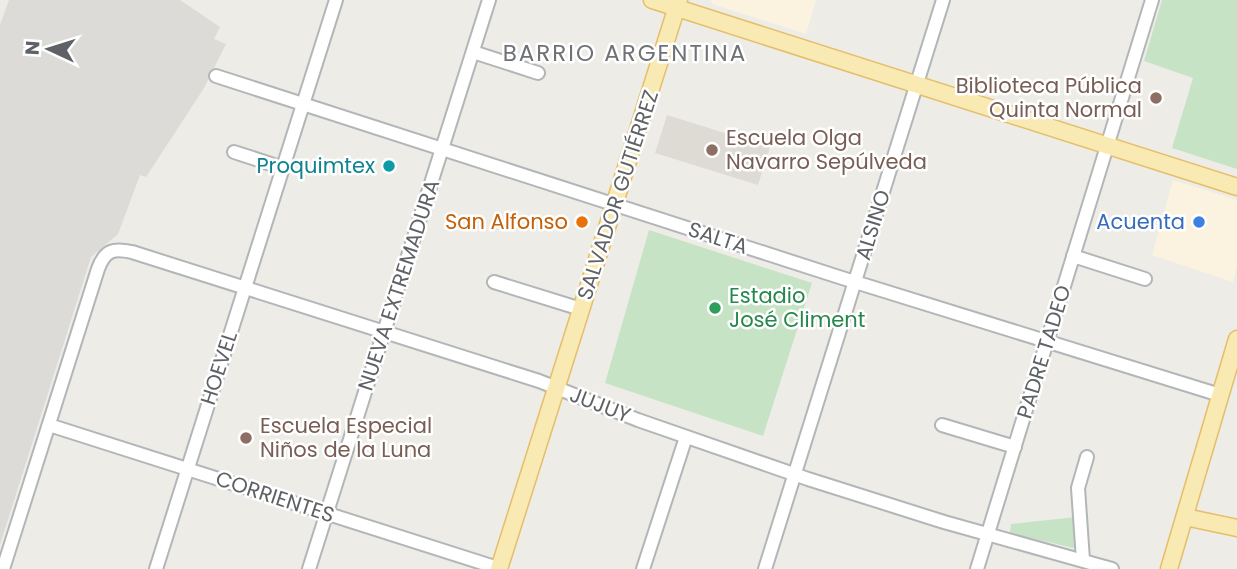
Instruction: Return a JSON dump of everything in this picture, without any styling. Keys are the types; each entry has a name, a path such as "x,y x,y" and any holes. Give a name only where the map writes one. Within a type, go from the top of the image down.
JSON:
{"main road":[{"path":"652,0 678,4 917,85 1237,187"},
{"name":"SALVADOR GUTIÉRREZ","path":"500,569 678,4"},
{"path":"1169,569 1220,395 1232,371 1237,339"},
{"path":"1185,517 1237,528"}],"street":[{"name":"HOEVEL","path":"156,569 336,0"},
{"name":"NUEVA EXTREMADURA","path":"309,569 489,0"},
{"name":"ALSINO","path":"765,569 943,0"},
{"name":"PADRE TADEO","path":"977,569 1153,0"},
{"path":"473,52 538,73"},
{"name":"SALTA","path":"216,76 856,282 1220,395"},
{"path":"234,152 283,168"},
{"name":"JUJUY","path":"49,425 101,261 108,252 117,249 132,251 556,389 796,475 944,522 1112,569"},
{"name":"PADRE TADEO","path":"1073,256 1145,279"},
{"name":"SALVADOR GUTIÉRREZ","path":"494,282 581,309"},
{"path":"3,569 49,425"},
{"name":"CORRIENTES","path":"49,425 500,569"},
{"name":"PADRE TADEO","path":"942,425 1015,447"},
{"path":"643,569 686,437"},
{"path":"1083,560 1078,488 1087,457"}],"shaded area":[{"path":"9,0 180,0 220,27 214,39 226,44 204,88 146,177 140,175 118,234 91,257 0,545 0,25"},
{"path":"711,0 816,0 806,34 712,4"},
{"name":"Escuela Olga Navarro Sepúlveda","path":"667,115 770,147 758,185 655,153"},
{"name":"Acuenta","path":"1173,180 1237,200 1237,266 1233,282 1152,255"}],"green space":[{"path":"1162,0 1237,0 1237,169 1172,148 1193,78 1144,61"},
{"name":"Estadio José Climent","path":"649,230 812,283 763,436 605,383"},
{"path":"1076,517 1078,549 1010,533 1011,524"}],"place":[{"name":"Biblioteca Pública Quinta Normal","path":"1156,98"},
{"name":"Escuela Olga Navarro Sepúlveda","path":"712,150"},
{"name":"Proquimtex","path":"389,166"},
{"name":"San Alfonso","path":"582,222"},
{"name":"Acuenta","path":"1199,222"},
{"name":"Estadio José Climent","path":"715,308"},
{"name":"Escuela Especial Niños de la Luna","path":"246,438"}],"district":[{"name":"BARRIO ARGENTINA","path":"625,53"}]}
